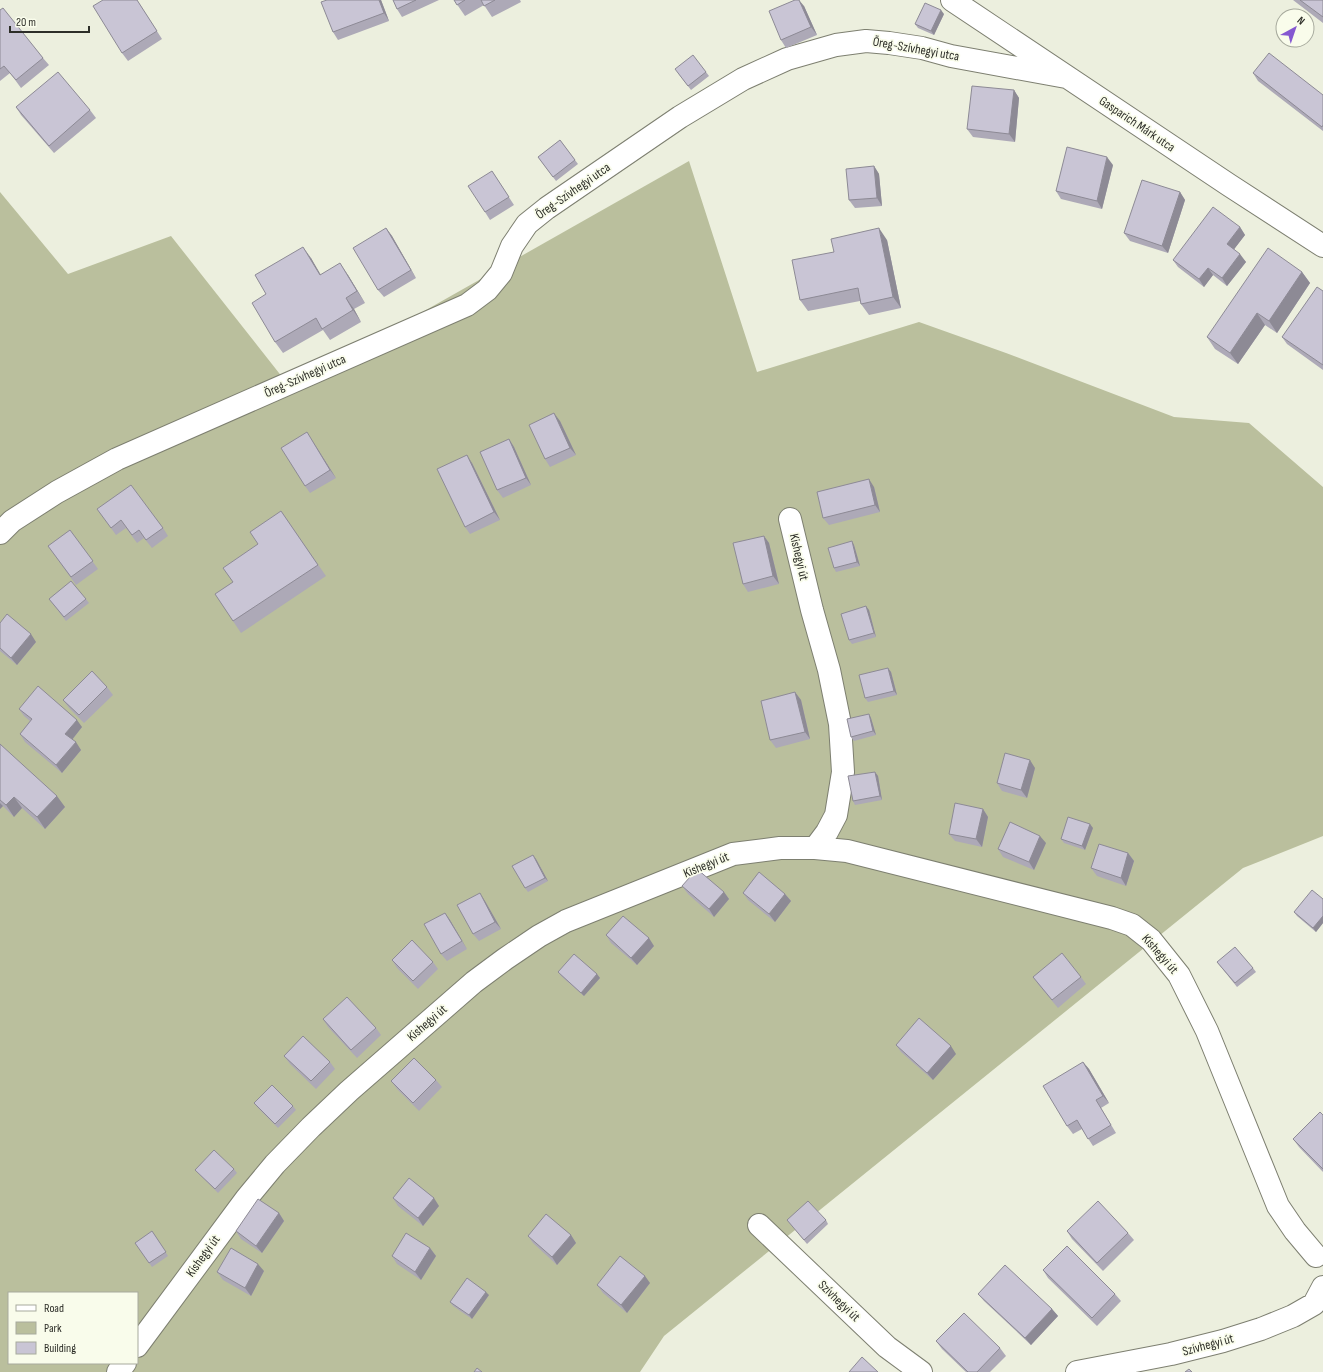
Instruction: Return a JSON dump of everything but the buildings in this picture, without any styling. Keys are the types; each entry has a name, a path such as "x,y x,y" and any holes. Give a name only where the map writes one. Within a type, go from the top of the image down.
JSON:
{"street":[{"name":"Gasparich Márk utca","path":"954,0 1066,77 1323,246"},
{"name":"Öreg-Szívhegyi utca","path":"0,533 12,521 57,492 117,459 467,305 487,290 501,273 512,246 527,224 547,208 686,113 743,79 788,59 836,45 866,40 922,48 952,56 1066,77"},
{"name":"Kishegyi út","path":"790,519 812,610 829,670 840,724 843,772 836,815 827,832 815,848"},
{"name":"Kishegyi út","path":"138,1345 246,1199 275,1164 349,1091 474,982 539,936 566,920 733,854 780,848 815,848 847,851 1112,918 1132,925 1151,940 1179,975 1207,1030 1278,1206 1295,1231 1320,1252"},
{"name":"Szívhegyi út","path":"759,1225 887,1347 922,1372"},
{"path":"1320,1252 1323,1277"},
{"name":"Szívhegyi út","path":"1077,1372 1171,1354 1223,1341 1261,1329 1293,1316 1314,1304 1323,1286"},
{"path":"118,1372 124,1364"}],"green space":[{"path":"689,161 757,372 919,322 1006,353 1174,417 1249,423 1323,487 1323,836 1243,868 664,1336 640,1372 0,1372 0,192 68,274 171,236 290,387"}]}
